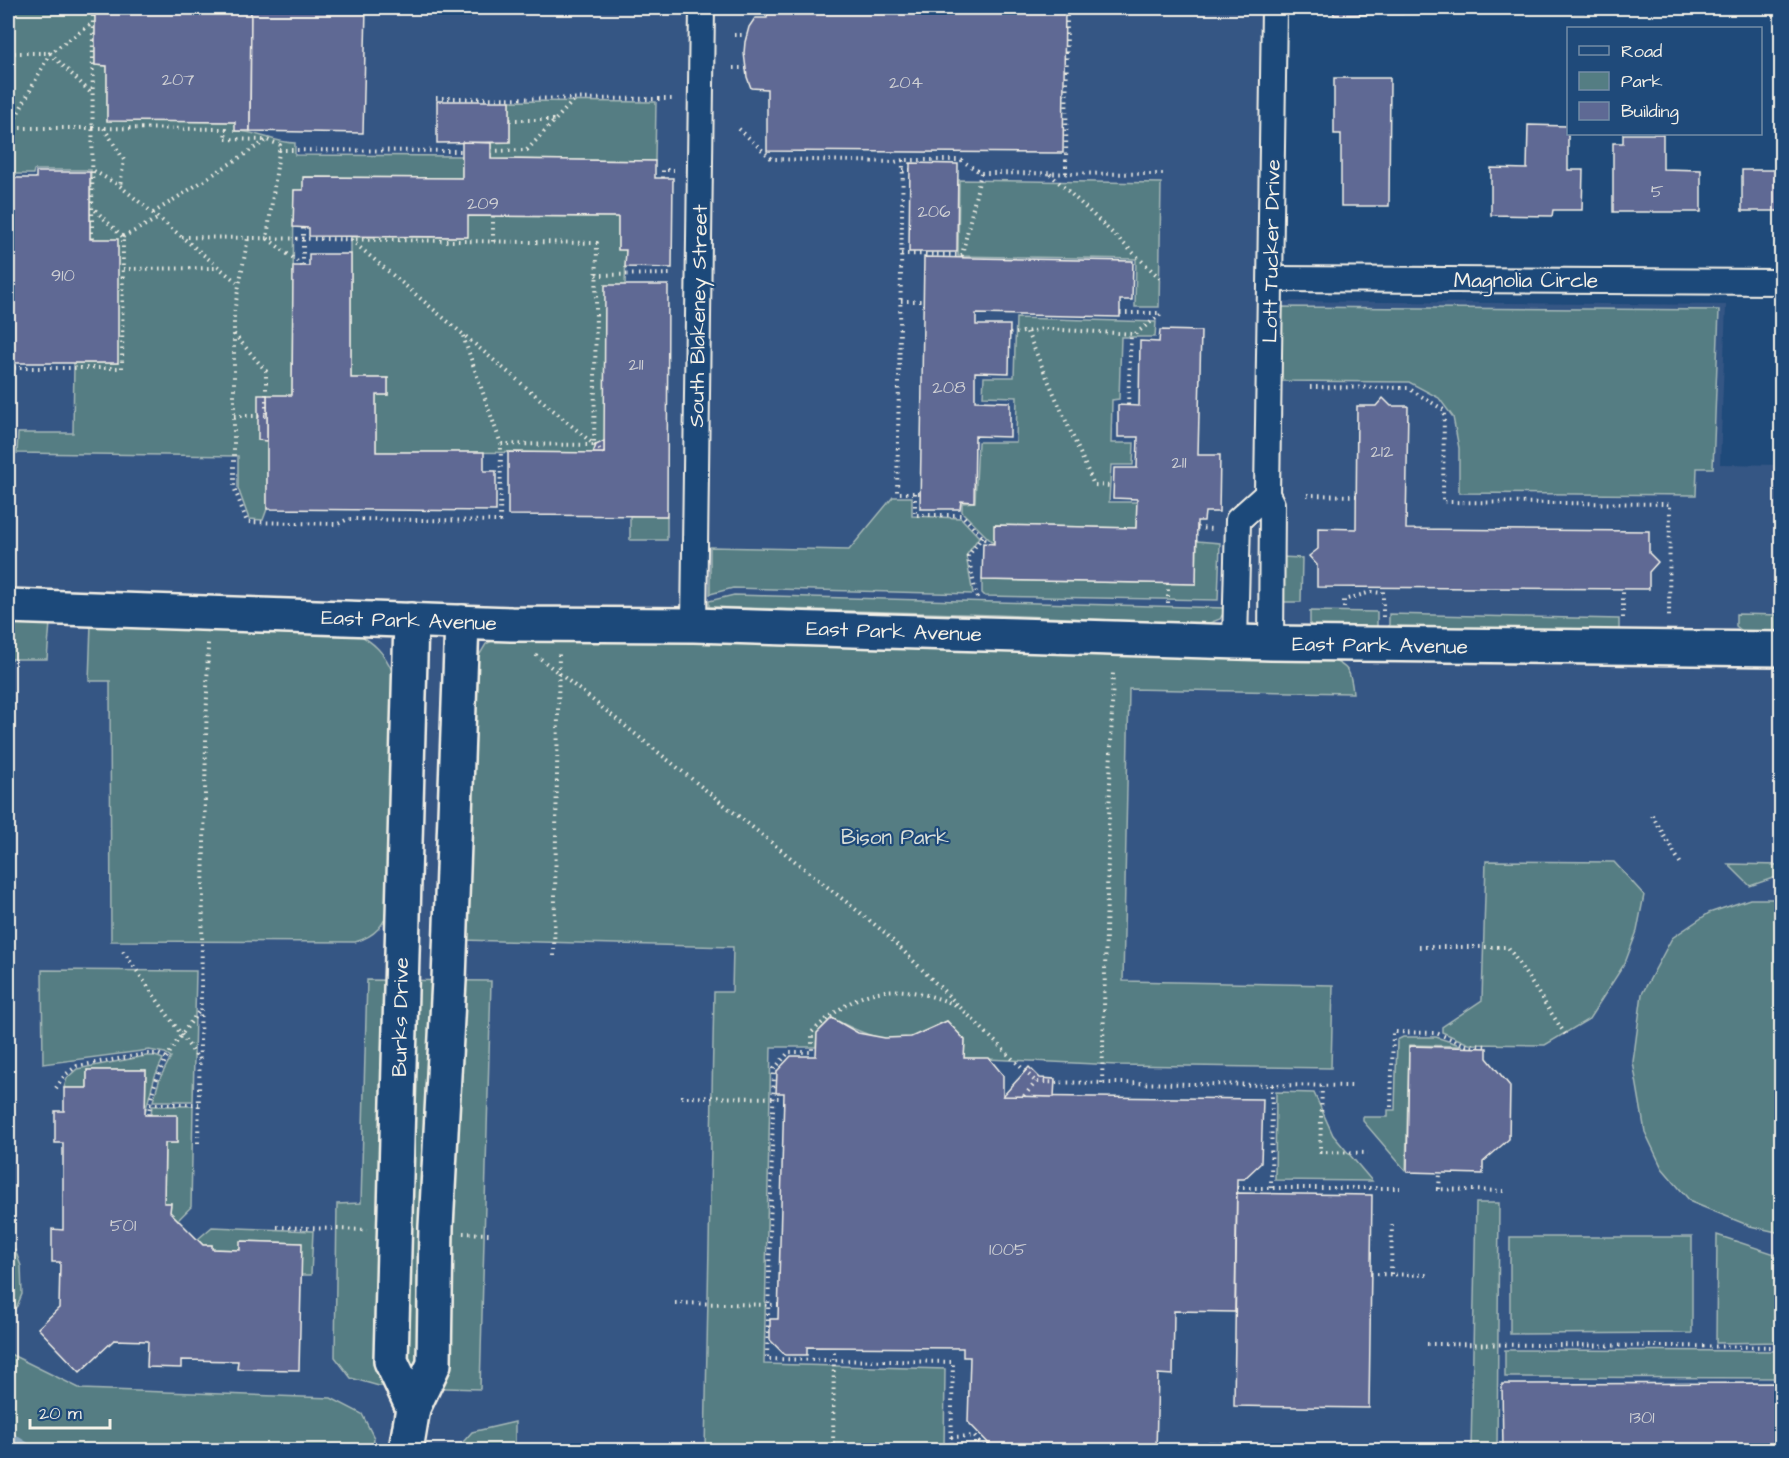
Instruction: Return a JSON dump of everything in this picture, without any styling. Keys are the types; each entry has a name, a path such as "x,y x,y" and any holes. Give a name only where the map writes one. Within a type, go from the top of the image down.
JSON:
{"street":[{"name":"South Blakeney Street","path":"694,625 702,8"},
{"name":"Lott Tucker Drive","path":"1253,642 1262,498 1271,279 1274,8"},
{"name":"Magnolia Circle","path":"1271,279 1782,282"},
{"name":"East Park Avenue","path":"8,606 462,622 694,625 1253,642 1782,649"},
{"name":"Burks Drive","path":"411,620 391,1360 413,1408"},
{"path":"406,1450 413,1408 434,1364 436,1227 449,971 462,622"}],"path":[{"path":"93,8 93,239"},
{"path":"1066,174 1067,8"},
{"path":"94,22 50,53 8,128 226,129 225,139 267,140 280,145 267,238"},
{"path":"734,35 746,35"},
{"path":"8,53 50,53 93,95"},
{"path":"733,68 746,68"},
{"path":"436,98 674,99"},
{"path":"491,151 527,150 576,99"},
{"path":"510,120 556,120"},
{"path":"104,128 124,160 120,186"},
{"path":"739,129 772,159 895,162 961,160 981,173 1164,174"},
{"path":"153,213 267,140"},
{"path":"279,150 462,151"},
{"path":"903,160 897,493 918,493 915,515 962,515 989,544"},
{"path":"93,170 120,186 239,285"},
{"path":"663,178 663,170 674,170"},
{"path":"903,170 910,170"},
{"path":"902,254 962,255 981,173"},
{"path":"1049,174 1163,281"},
{"path":"8,368 122,368 120,310 123,237 93,207"},
{"path":"493,216 493,242"},
{"path":"123,237 159,218"},
{"path":"267,238 303,266 303,228"},
{"path":"182,237 597,243 594,445"},
{"path":"248,238 234,312 234,487 247,522 338,524 348,519 500,521 501,444 463,336"},
{"path":"350,240 604,453"},
{"path":"123,268 219,268"},
{"path":"596,275 675,274"},
{"path":"901,301 924,301"},
{"path":"1010,334 1044,329 1135,334 1163,313 1120,313"},
{"path":"1027,332 1094,485 1113,486"},
{"path":"1128,405 1131,333"},
{"path":"234,334 266,371 266,416 234,416"},
{"path":"1310,387 1408,388 1444,410 1443,502 1670,504 1669,626"},
{"path":"501,444 594,445"},
{"path":"1307,495 1357,496"},
{"path":"976,598 968,556 983,537"},
{"path":"1168,584 1168,603"},
{"path":"1623,589 1623,624"},
{"path":"1344,608 1344,600 1383,590 1383,603"},
{"path":"198,1143 208,634"},
{"path":"532,652 884,932 1036,1082 1352,1086"},
{"path":"554,956 560,652"},
{"path":"1101,1083 1113,671"},
{"path":"1652,815 1682,866"},
{"path":"1419,947 1508,947 1567,1037"},
{"path":"123,951 200,1060"},
{"path":"951,1450 953,1362 767,1359 768,1305 774,1069 789,1052 812,1052 812,1032 832,1014 862,996 913,991 960,1007"},
{"path":"149,1115 157,1077 167,1058 200,1010"},
{"path":"1391,1107 1393,1032 1436,1034 1466,1045 1489,1046"},
{"path":"56,1088 77,1066 147,1054 158,1054 167,1058"},
{"path":"1024,1096 1036,1082"},
{"path":"1271,1188 1272,1085"},
{"path":"1322,1086 1320,1152 1368,1153"},
{"path":"681,1097 783,1098"},
{"path":"150,1104 199,1104"},
{"path":"1440,1173 1438,1189 1504,1191"},
{"path":"1237,1188 1400,1188"},
{"path":"1391,1274 1392,1220"},
{"path":"277,1227 368,1230"},
{"path":"455,1233 489,1234"},
{"path":"1371,1274 1428,1275"},
{"path":"675,1303 778,1305"},
{"path":"1427,1344 1782,1347"},
{"path":"833,1450 834,1347"},
{"path":"951,1437 974,1436 986,1450"}],"shaded area":[{"path":"8,8 1264,8 1259,301 1726,305 1720,464 1782,465 1781,1450 8,1450"}],"green space":[{"path":"8,8 95,8 95,65 107,66 107,120 235,122 236,131 295,143 295,155 462,156 462,178 304,177 303,190 294,190 292,395 258,440 267,441 267,509 263,520 249,519 238,488 238,456 17,453 18,433 73,433 74,363 118,363 90,239 91,170 34,170 33,174 8,174"},
{"path":"510,101 656,102 655,161 491,159 491,143 510,142"},
{"path":"959,180 1161,183 1159,307 1135,307 1136,259 958,256"},
{"path":"468,216 618,217 618,249 626,250 625,286 604,453 376,452 376,395 388,395 388,378 351,378 351,237 467,237"},
{"path":"1279,307 1719,310 1713,468 1697,468 1696,495 1459,493 1459,448 1453,417 1439,398 1409,382 1278,381"},
{"path":"1016,318 1156,322 1155,337 1121,337 1119,399 1112,400 1111,443 1134,443 1133,465 1111,465 1109,502 1137,502 1136,528 995,525 994,544 962,512 962,503 975,502 978,442 1016,442 1017,397 983,396 984,377 1014,377"},
{"path":"893,497 912,497 912,516 961,518 979,537 966,556 973,594 733,588 710,594 710,547 849,550"},
{"path":"630,516 667,516 667,540 630,540"},
{"path":"1197,541 1220,543 1218,600 985,596 982,593 982,580 1196,584"},
{"path":"1280,557 1302,558 1301,602 1279,602"},
{"path":"734,595 1226,608 1220,619 1207,624 709,607 709,601"},
{"path":"1310,611 1377,612 1377,629 1310,628"},
{"path":"1389,614 1619,619 1619,634 1389,629"},
{"path":"1736,614 1781,615 1781,637 1746,634 1736,626"},
{"path":"8,622 50,623 47,659 8,659"},
{"path":"91,624 355,632 378,648 392,671 391,905 382,924 374,933 355,942 111,941 110,681 89,681"},
{"name":"Bison Park","path":"503,635 1329,659 1341,664 1350,675 1353,693 1129,689 1123,981 1333,985 1331,1068 1117,1065 964,1058 965,1040 947,1021 913,1037 892,1039 861,1032 832,1018 817,1033 816,1047 771,1047 764,1364 945,1369 944,1450 705,1450 714,992 732,992 733,947 463,940 474,664 486,644"},
{"path":"1486,861 1614,862 1644,895 1637,931 1625,963 1589,1019 1545,1045 1469,1044 1442,1032 1442,1027 1482,1000"},
{"path":"1728,864 1781,865 1781,878 1773,878 1750,886"},
{"path":"1750,899 1781,899 1781,1233 1750,1226 1691,1202 1662,1168 1645,1132 1633,1062 1642,994 1672,938 1709,913"},
{"path":"42,970 196,971 193,1101 153,1101 160,1078 171,1057 165,1053 149,1050 43,1064"},
{"path":"367,980 491,981 480,1389 379,1386 351,1378 335,1357 337,1204 361,1203"},
{"path":"1403,1037 1436,1037 1463,1046 1409,1045 1406,1171 1363,1121 1363,1117 1388,1117 1388,1110 1395,1110 1397,1040"},
{"path":"146,1056 163,1059 155,1076 145,1112 146,1070 87,1070 87,1088 64,1088 67,1078 77,1069"},
{"path":"1276,1092 1314,1093 1333,1135 1372,1181 1275,1180"},
{"path":"152,1106 193,1106 191,1207 178,1220 170,1212 171,1203 164,1203 165,1143 177,1143 177,1116 151,1115"},
{"path":"1476,1203 1499,1203 1497,1450 1471,1450"},
{"path":"212,1227 313,1231 311,1275 301,1275 301,1243 241,1241 240,1250 212,1249 212,1245 203,1245 198,1239"},
{"path":"1717,1235 1781,1256 1781,1342 1716,1343"},
{"path":"1510,1237 1692,1237 1692,1333 1510,1334"},
{"path":"8,1245 15,1250 21,1266 22,1294 17,1306 8,1316"},
{"path":"1505,1350 1781,1351 1781,1378 1505,1377"},
{"path":"8,1353 81,1389 331,1398 362,1414 374,1438 373,1450 8,1450"},
{"path":"515,1422 515,1450 456,1450 472,1432"},
{"path":"1209,1442 1300,1447 1306,1450 1191,1450"}],"building":[{"path":"95,8 251,8 250,131 235,131 235,122 107,121 107,66 95,65"},
{"path":"251,8 366,8 363,133 250,131"},
{"path":"768,8 1065,8 1063,153 767,151 767,89 751,88 744,53 749,27 755,18 767,18"},
{"path":"1333,8 1403,8 1403,14 1334,15"},
{"path":"1569,8 1608,8 1608,12 1569,12"},
{"path":"1334,78 1390,78 1389,206 1341,206 1341,134 1334,134"},
{"path":"437,101 510,101 510,142 437,143"},
{"path":"1528,125 1567,126 1568,170 1583,170 1582,210 1553,210 1552,216 1491,215 1491,168 1527,169"},
{"path":"1623,135 1663,135 1663,169 1701,170 1701,212 1613,212 1613,143 1623,143"},
{"path":"462,142 491,143 491,159 655,161 655,178 673,178 672,268 625,267 626,250 618,250 618,217 468,216 468,237 309,236 309,228 293,227 294,190 303,190 303,177 462,178"},
{"path":"910,163 958,164 957,252 909,252"},
{"path":"1742,170 1782,170 1782,211 1742,211"},
{"path":"36,172 90,172 90,239 118,239 118,363 8,363 8,178 36,178"},
{"path":"309,254 351,254 351,378 388,378 388,395 376,395 376,452 484,452 484,471 496,471 496,511 267,509 267,395 292,395 293,266 309,266"},
{"path":"924,257 1133,261 1132,300 1120,300 1120,317 976,314 976,325 1010,325 1009,373 975,372 975,401 1010,402 1010,437 975,436 974,502 961,501 960,509 920,509"},
{"path":"605,285 668,285 667,516 508,515 508,452 604,453"},
{"path":"1160,330 1201,331 1198,455 1220,455 1219,512 1205,512 1204,521 1197,521 1196,584 982,580 983,543 994,544 994,525 1136,528 1137,499 1113,498 1114,468 1137,468 1138,437 1118,437 1118,405 1139,406 1140,341 1159,342"},
{"path":"258,395 267,395 267,441 258,440"},
{"path":"1383,398 1391,406 1408,406 1406,529 1649,531 1649,553 1658,562 1649,572 1649,589 1317,587 1317,565 1309,556 1318,549 1318,528 1356,529 1357,406 1376,406"},
{"path":"604,441 604,453 593,453 596,445"},
{"path":"832,1018 858,1033 885,1038 911,1037 947,1021 965,1040 964,1058 989,1058 1003,1075 1003,1096 1263,1099 1261,1163 1244,1179 1237,1179 1235,1312 1174,1311 1173,1375 1158,1374 1156,1450 995,1450 968,1422 970,1357 963,1357 963,1348 807,1347 807,1355 785,1355 770,1340 770,1319 778,1319 784,1093 776,1093 777,1071 791,1056 816,1056 817,1033"},
{"path":"1409,1046 1487,1048 1487,1058 1510,1086 1509,1139 1483,1162 1483,1174 1407,1172"},
{"path":"1029,1067 1040,1078 1055,1079 1054,1097 1003,1096"},
{"path":"87,1070 146,1070 145,1115 177,1115 177,1143 165,1143 164,1203 171,1203 170,1212 203,1245 212,1245 212,1249 240,1250 240,1241 302,1243 299,1370 237,1369 238,1361 181,1360 181,1368 147,1367 148,1341 114,1340 80,1372 38,1328 59,1308 60,1262 52,1262 52,1229 63,1230 63,1143 55,1143 55,1111 64,1111 64,1088 87,1088"},
{"path":"1237,1193 1372,1195 1369,1408 1234,1406"},
{"path":"1782,1383 1782,1450 1503,1450 1502,1384"}],"waterway":[{"path":"8,1435 32,1450"}]}
